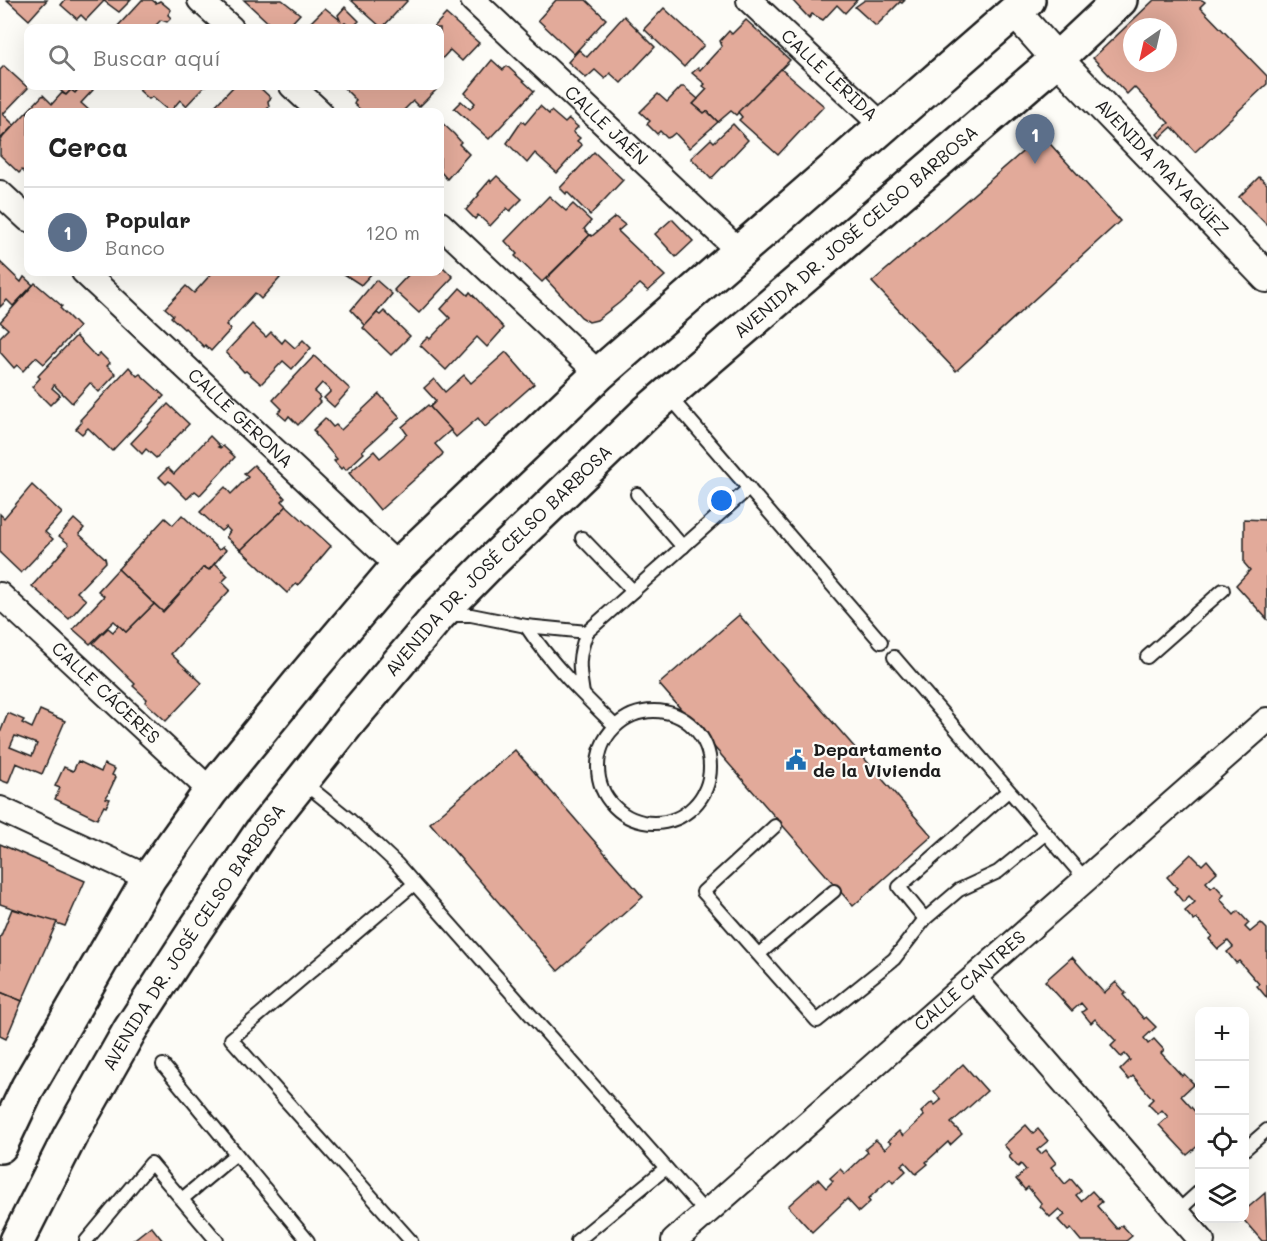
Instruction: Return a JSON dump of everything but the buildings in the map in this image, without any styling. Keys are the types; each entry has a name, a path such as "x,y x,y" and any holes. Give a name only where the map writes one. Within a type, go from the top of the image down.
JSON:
{"main road":[{"name":"AVENIDA DR. JOSÉ CELSO BARBOSA","path":"17,1241 70,1136 135,1024 195,930 262,831 439,615 647,412 1057,59 1120,0"},
{"path":"0,1146 28,1087 149,878 211,791 398,566 599,374 883,126 1015,4"}],"street":[{"path":"200,0 227,24"},
{"name":"CALLE JAÉN","path":"473,0 739,250"},
{"name":"CALLE LÉRIDA","path":"749,0 883,126"},
{"name":"AVENIDA MAYAGÜEZ","path":"1015,4 1057,59 1267,277"},
{"path":"295,90 316,108"},
{"path":"0,193 24,215"},
{"path":"444,228 599,374"},
{"name":"CALLE GERONA","path":"88,276 398,566"},
{"name":"CALLE CÁCERES","path":"0,595 211,791"},
{"name":"CALLE CANTRES","path":"674,1241 1267,720"},
{"path":"0,809 149,878"},
{"path":"974,978 1202,1241"}],"lane":[{"path":"668,395 881,642"},
{"path":"583,696 578,665 579,652 587,632 749,488"},
{"path":"637,494 682,547"},
{"path":"582,538 633,591"},
{"path":"1147,657 1223,590"},
{"path":"439,615 471,615 526,626 587,632"},
{"path":"526,626 541,649 583,696 615,726"},
{"path":"894,657 1086,880"},
{"path":"659,711 678,716 693,727 705,743 710,762 709,780 702,796 691,810 676,819 658,824 640,822 623,815 610,803 601,788 597,770 599,751 615,726 622,720 640,712 659,711"},
{"path":"303,781 350,819 397,864 706,1213"},
{"path":"925,920 899,887 1008,791"},
{"path":"775,826 703,892 817,1021 894,959 925,920 959,890 998,872 1047,833"},
{"path":"411,1241 231,1039 414,884"},
{"path":"759,954 834,891"},
{"path":"163,1065 308,1241"},
{"path":"1249,1146 1267,1130"},
{"path":"182,1200 236,1154"},
{"path":"86,1241 151,1163 218,1241"},
{"path":"577,1241 666,1168"},
{"path":"1178,1212 1195,1196"}],"place":[{"name":"Popular","path":"1035,164"},
{"name":"Departamento de la Vivienda","path":"796,760"}]}
